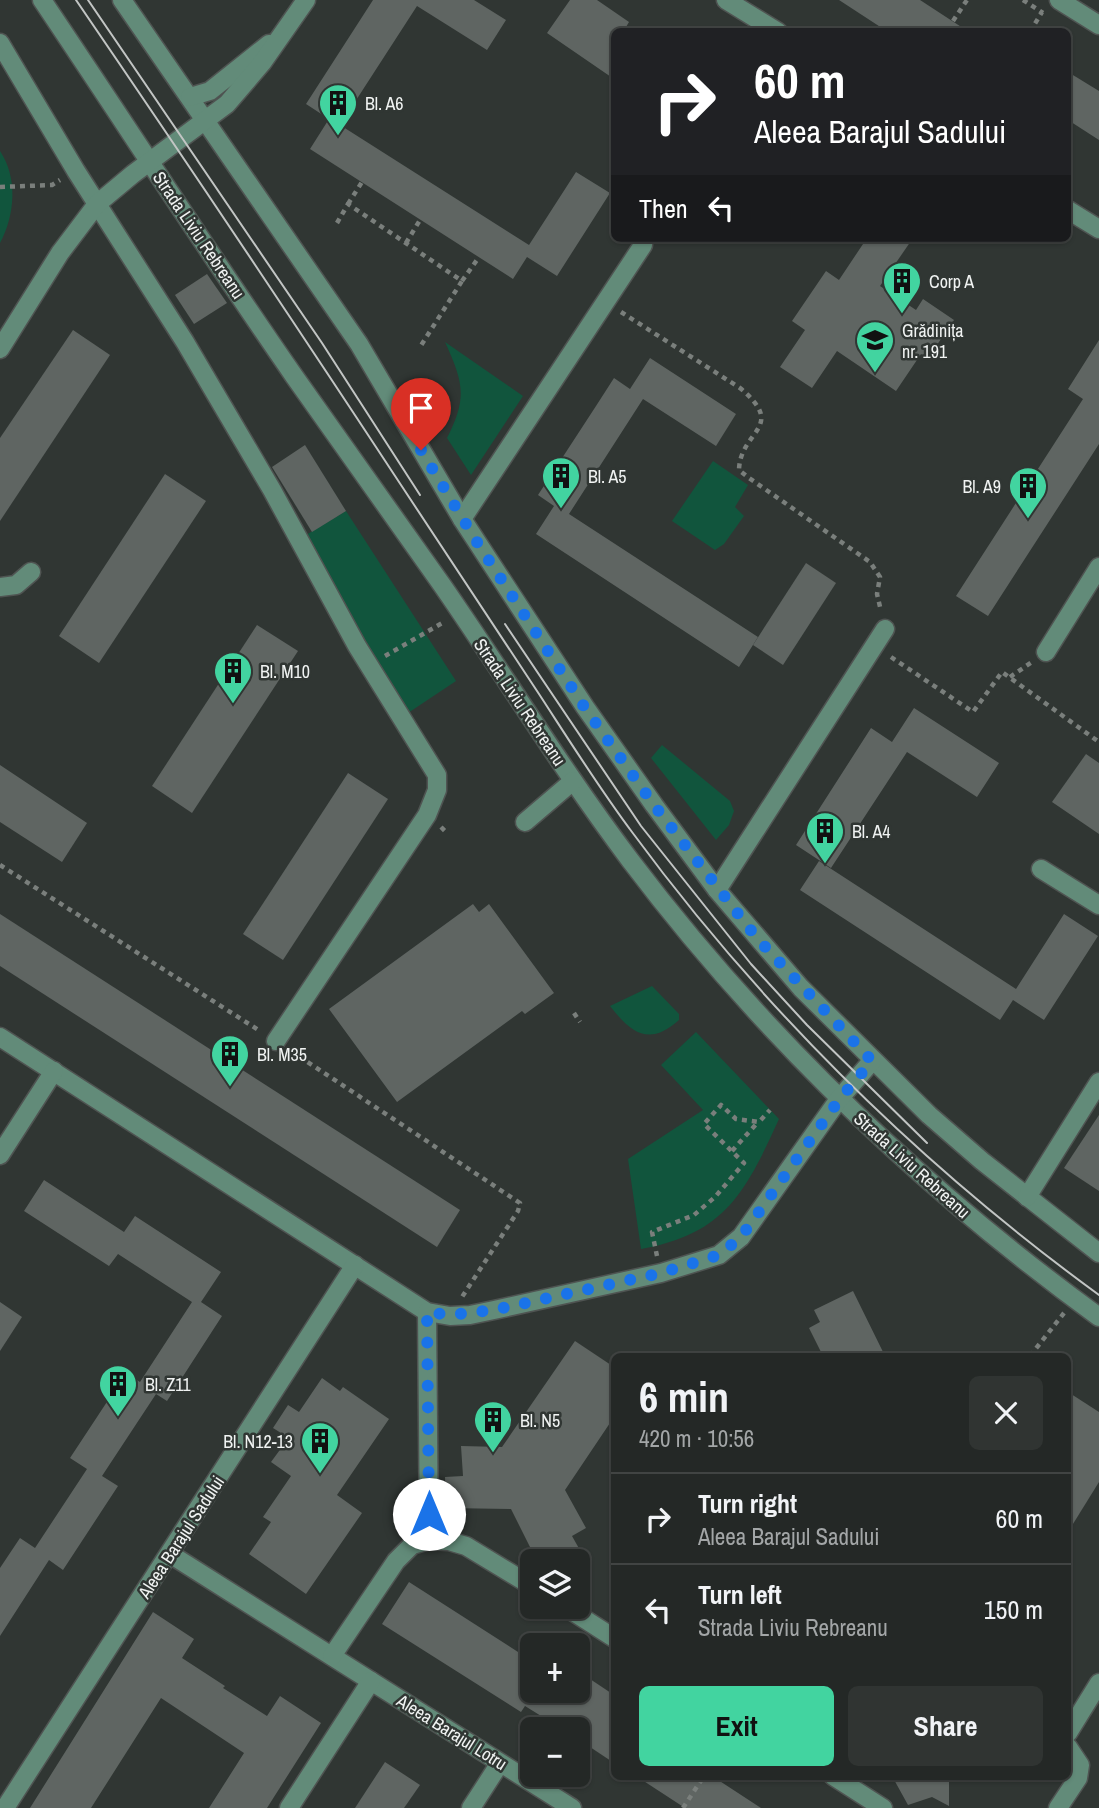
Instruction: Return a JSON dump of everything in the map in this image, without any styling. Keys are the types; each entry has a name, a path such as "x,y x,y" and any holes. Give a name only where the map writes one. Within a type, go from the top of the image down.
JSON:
{"street":[{"name":"Strada Liviu Rebreanu","path":"42,0 293,375 461,612 573,781 638,870 732,987 839,1100 915,1171 989,1233 1099,1317"},
{"path":"122,0 359,344 462,519 585,708 717,890 792,978 872,1061 929,1115 1099,1253"},
{"path":"3,339 60,253 97,204 227,104 248,81 306,0"},
{"path":"726,0 772,28"},
{"path":"1059,0 1099,25"},
{"path":"190,97 210,91 260,49 278,39"},
{"path":"0,43 272,489 369,666 438,775 437,790 427,815 276,1041"},
{"path":"1071,212 1099,229"},
{"path":"462,519 643,245"},
{"path":"1046,652 1099,568"},
{"path":"0,587 16,585 31,572"},
{"path":"717,890 884,629"},
{"path":"525,822 573,781"},
{"path":"1041,869 1099,905"},
{"path":"0,1037 427,1312 450,1315 494,1310 661,1273 719,1255 741,1237 839,1100 872,1061"},
{"path":"0,1155 54,1071"},
{"path":"1027,1197 1099,1082"},
{"name":"Aleea Barajul Sadului","path":"5,1808 355,1265"},
{"path":"427,1312 429,1539"},
{"path":"332,1656 396,1561 412,1545 429,1539 466,1546 520,1579"},
{"name":"Aleea Barajul Lotru","path":"170,1554 572,1808"},
{"path":"584,1619 611,1636"},
{"path":"289,1808 371,1681"},
{"path":"1071,1728 1099,1683"},
{"path":"1058,1808 1078,1778 1080,1765 1071,1752"},
{"path":"471,1808 500,1763"},
{"path":"839,1780 883,1808"}],"path":[{"path":"953,21 967,0"},
{"path":"1032,28 1042,12"},
{"path":"0,187 52,185 76,171"},
{"path":"337,223 362,182"},
{"path":"348,204 463,281"},
{"path":"406,243 421,220"},
{"path":"420,347 479,257"},
{"path":"605,302 756,401 762,413 761,425 739,459 739,470 870,562 880,577 877,594 884,629"},
{"path":"369,666 461,612"},
{"path":"869,655 893,657 973,712 1002,672 1099,742"},
{"path":"442,829 448,834"},
{"path":"0,865 276,1041 520,1203 450,1315"},
{"path":"574,1013 580,1022"},
{"path":"661,1273 652,1232 694,1214 716,1198 744,1163 704,1124 721,1105 736,1119 759,1122"},
{"path":"732,1151 770,1110"},
{"path":"683,1808 701,1780"}],"green space":[{"path":"0,151 10,173 12,197 9,221 0,243"},
{"path":"445,342 523,396 471,475 447,438 458,411 461,390 456,368"},
{"path":"713,461 748,485 735,507 744,516 724,544 715,550 672,521"},
{"path":"346,511 456,681 408,713 301,538"},
{"path":"662,745 730,801 734,811 729,825 716,840 651,758"},
{"path":"652,986 679,1014 679,1020 659,1033 650,1035 633,1029 610,1006"},
{"path":"696,1032 779,1119 755,1168 730,1205 694,1232 670,1242 641,1249 628,1159 703,1110 661,1065"}],"building":[{"name":"Bl. A6","path":"373,0 474,0 506,20 487,50 417,6 340,125 529,245 576,172 610,193 557,276 527,257 513,279 310,149 329,119 306,104"},
{"path":"570,0 597,0 629,22 625,28 611,28 611,77 547,33"},
{"path":"839,0 920,0 963,28 882,28"},
{"path":"1071,74 1099,91 1099,140 1071,122"},
{"name":"Corp A","path":"864,242 910,242 880,286 916,310 923,299 954,320 928,358 921,354 896,391 837,351 812,388 780,367 805,330 792,321 826,271 839,280"},
{"path":"207,274 227,303 194,324 175,295"},
{"path":"73,330 110,355 0,521 0,438"},
{"name":"Bl. A9","path":"1099,340 1099,444 988,616 956,596 1083,399 1068,389"},
{"name":"Bl. A5","path":"650,358 736,414 716,446 643,399 569,514 758,637 739,667 536,534 554,506 538,495 614,378 630,389"},
{"path":"305,445 346,511 312,532 272,467"},
{"path":"165,474 206,501 99,663 59,636"},
{"path":"806,563 836,583 783,665 753,645"},
{"name":"Bl. M10","path":"257,625 298,651 192,813 152,786"},
{"path":"914,708 999,763 977,797 907,752 831,868 796,845 871,728 892,742"},
{"path":"1086,754 1099,763 1099,834 1052,802"},
{"path":"0,765 87,823 62,862 0,822"},
{"path":"348,773 388,799 283,960 243,934"},
{"path":"819,861 1016,989 1064,914 1098,936 1044,1020 1013,1000 1000,1020 800,890"},
{"path":"473,904 479,912 489,904 554,993 525,1014 522,1011 397,1102 329,1009"},
{"name":"Bl. M35","path":"0,914 460,1210 437,1247 0,966"},
{"path":"1099,1115 1099,1191 1064,1168"},
{"name":"Bl. Z11","path":"44,1180 124,1232 135,1216 221,1272 201,1302 222,1316 167,1401 156,1394 102,1476 118,1486 63,1570 49,1560 0,1636 0,1568 20,1538 35,1548 87,1469 70,1458 126,1373 140,1382 192,1302 118,1254 109,1266 24,1211"},
{"path":"853,1291 884,1353 822,1353 809,1328 820,1322 814,1310"},
{"path":"0,1302 22,1317 0,1351"},
{"name":"Bl. N5","path":"575,1341 611,1365 611,1421 565,1490 586,1528 572,1536 579,1549 531,1549 511,1509 446,1508 445,1477 463,1476 461,1446 502,1447"},
{"name":"Bl. N12-13","path":"322,1378 340,1391 343,1387 389,1419 337,1495 362,1513 306,1594 249,1554 271,1522 263,1517 291,1476 271,1462 282,1447 275,1443 281,1433 273,1428 288,1405 299,1412"},
{"path":"1071,1394 1099,1412 1099,1482 1071,1527"},
{"path":"409,1582 520,1653 520,1703 590,1703 590,1679 611,1693 611,1761 590,1747 590,1717 543,1717 525,1706 521,1712 382,1624"},
{"path":"153,1612 194,1639 182,1658 225,1686 223,1688 267,1716 280,1696 321,1723 267,1808 209,1808 244,1753 161,1698 91,1808 30,1808"},
{"path":"385,1762 420,1785 404,1808 355,1808"},
{"path":"642,1780 718,1780 761,1808 685,1808"},
{"path":"894,1780 949,1780 949,1806 932,1797 908,1805"}],"tram line":[{"path":"76,0 280,302 596,781 682,898 790,1022 848,1082 969,1193 1099,1295"},
{"path":"88,0 322,343 420,495"},
{"path":"505,624 641,826 751,964 807,1025 927,1143"}],"place":[{"name":"Bl. A6","path":"338,137"},
{"name":"Corp A","path":"902,315"},
{"name":"Grădinița nr. 191","path":"875,374"},
{"name":"Bl. A5","path":"561,510"},
{"name":"Bl. A9","path":"1028,520"},
{"name":"Bl. M10","path":"233,705"},
{"name":"Bl. A4","path":"825,865"},
{"name":"Bl. M35","path":"230,1088"},
{"name":"Bl. Z11","path":"118,1418"},
{"name":"Bl. N5","path":"493,1454"},
{"name":"Bl. N12-13","path":"320,1475"}],"route":[{"path":"421,450 462,519 585,708 654,805 717,890 756,937 872,1061 819,1126 741,1237 719,1255 661,1273 470,1315 427,1312 429,1514"}]}
